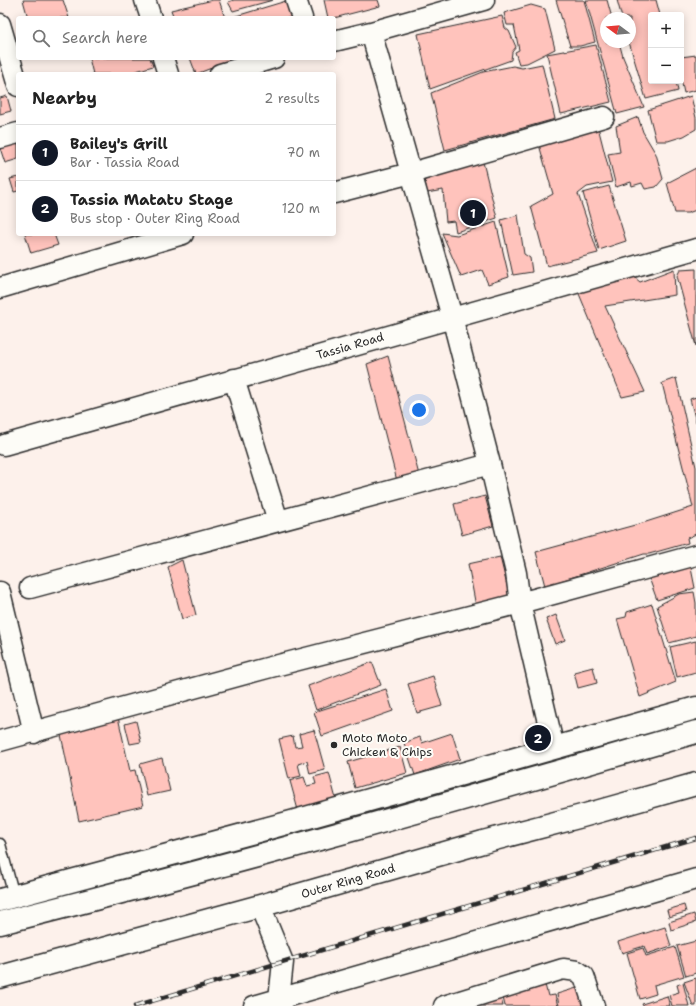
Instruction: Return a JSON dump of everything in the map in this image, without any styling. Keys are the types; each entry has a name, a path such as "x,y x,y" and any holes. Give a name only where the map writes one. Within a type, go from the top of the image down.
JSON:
{"main road":[{"path":"7,898 291,822 696,708"},
{"path":"0,923 107,896 446,804 696,732"},
{"name":"Outer Ring Road","path":"0,977 696,784"}],"street":[{"path":"145,0 150,16"},
{"path":"296,0 301,16"},
{"path":"336,41 484,0"},
{"path":"0,24 16,79"},
{"path":"371,32 452,317 490,464 516,573 520,603 554,748"},
{"path":"164,60 167,72"},
{"path":"227,72 267,60"},
{"path":"336,192 411,173 604,117"},
{"path":"0,138 16,134"},
{"path":"0,288 176,236"},
{"name":"Tassia Road","path":"4,445 696,248"},
{"path":"234,379 278,521"},
{"path":"30,588 490,464"},
{"path":"0,741 34,733 267,668 520,603 696,555"},
{"path":"0,594 34,733"},
{"path":"254,1006 280,1003 696,879"},
{"path":"260,906 283,962 280,1003"},
{"path":"444,1006 563,969 577,971 584,976 594,1006"}],"lane":[{"path":"0,844 7,898"}],"building":[{"path":"23,0 63,0 68,16 27,16"},
{"path":"213,0 219,0 224,16 173,16 171,10"},
{"path":"234,0 273,0 233,11 228,2"},
{"path":"324,0 378,0 380,6 336,17 336,16 328,16"},
{"path":"556,0 584,0 595,42 580,46 570,46"},
{"path":"586,0 607,0 610,12 600,12 600,48 621,48 644,107 617,114"},
{"path":"617,0 656,0 659,12 648,12 648,84 677,84 678,91 646,99 631,48 636,48 636,12 620,12"},
{"path":"286,1 292,16 236,16"},
{"path":"531,5 545,9 555,49 527,63 519,64 515,52 519,50 514,25 507,25 504,13"},
{"path":"502,16 505,28 509,31 516,47 512,52 511,60 430,89 418,34"},
{"path":"596,45 611,102 561,114 547,54"},
{"path":"696,55 696,90 684,93 682,84 684,84 684,57"},
{"path":"90,60 151,60 153,66 133,72 92,72"},
{"path":"191,60 230,61 201,72 195,72"},
{"path":"542,64 555,119 445,150 431,93 483,72 513,66 522,68"},
{"path":"7,96 11,111 0,114 0,98"},
{"path":"691,96 696,118 696,129 684,136 668,141 656,141 648,110"},
{"path":"638,117 643,132 656,154 663,179 656,187 645,189 642,183 632,186 631,182 616,187 608,154 620,152 616,126"},
{"path":"597,123 612,182 587,187 578,194 598,253 547,266 531,206 553,194 538,141"},
{"path":"16,137 16,160 5,163 0,148 0,141"},
{"path":"483,162 497,218 456,232 454,221 446,222 443,190 427,193 424,175"},
{"path":"696,168 696,210 688,213 675,213 667,183"},
{"path":"16,178 16,192 14,192 10,179"},
{"path":"609,186 626,241 599,250 583,193"},
{"path":"518,215 524,254 530,258 532,272 513,275 501,220"},
{"path":"496,222 509,277 488,284 482,270 461,277 442,233 457,235"},
{"path":"26,236 55,236 58,245 31,253"},
{"path":"674,269 675,295 605,306 645,392 622,397 577,289 615,278 634,277 640,282"},
{"path":"696,269 696,346 677,276 680,270"},
{"path":"388,356 419,475 397,481 367,364"},
{"path":"676,378 696,467 696,534 687,538 688,543 649,554 644,554 545,586 536,552 646,522 693,507 662,383"},
{"path":"696,397 696,422 690,399"},
{"path":"485,496 493,526 462,535 454,504"},
{"path":"500,557 511,602 477,612 468,564"},
{"path":"182,560 196,615 182,619 168,567"},
{"path":"690,563 695,588 657,600 648,575"},
{"path":"694,592 696,603 696,636 669,643 657,606 679,594"},
{"path":"652,604 676,682 640,697 617,619 626,617 627,612"},
{"path":"556,615 565,640 555,644 546,619"},
{"path":"696,641 696,672 677,677 670,647"},
{"path":"372,662 381,685 316,710 308,686"},
{"path":"593,667 597,683 578,688 574,672"},
{"path":"433,676 442,706 417,713 408,684"},
{"path":"386,689 393,711 322,736 314,712"},
{"path":"118,717 130,771 135,770 143,806 79,821 60,730"},
{"path":"136,721 141,742 130,744 125,724"},
{"path":"314,730 325,770 310,774 307,761 298,764 301,776 289,779 279,739 293,736 295,747 302,746 299,734"},
{"path":"452,733 460,759 415,775 404,743 420,737 422,743"},
{"path":"400,747 407,773 355,788 348,762"},
{"path":"162,758 170,791 147,796 140,764"},
{"path":"329,773 336,799 298,810 290,781 304,777 307,786 316,784 314,777"},
{"path":"684,905 686,912 669,917 667,910"},
{"path":"694,914 696,922 671,930 669,922"},
{"path":"665,927 671,946 647,954 644,946 622,953 618,942"},
{"path":"696,941 696,973 686,976 677,946"},
{"path":"675,947 684,976 654,985 656,994 640,999 627,953 643,948 646,956"},
{"path":"696,978 696,1006 693,1006 684,982"},
{"path":"544,981 548,996 555,995 558,1006 505,1006 502,993"},
{"path":"683,983 689,1006 672,1006 669,995 679,992 677,985"},
{"path":"580,987 586,1006 559,1006 557,994"},
{"path":"499,992 503,1006 453,1006"},
{"path":"667,996 670,1006 643,1006 642,1004"}],"railway":[{"path":"135,1006 696,838"}],"place":[{"name":"Bailey's Grill","path":"473,213"},
{"name":"Tassia Matatu Stage","path":"538,738"},
{"name":"Moto Moto Chicken & Chips","path":"334,745"}]}
